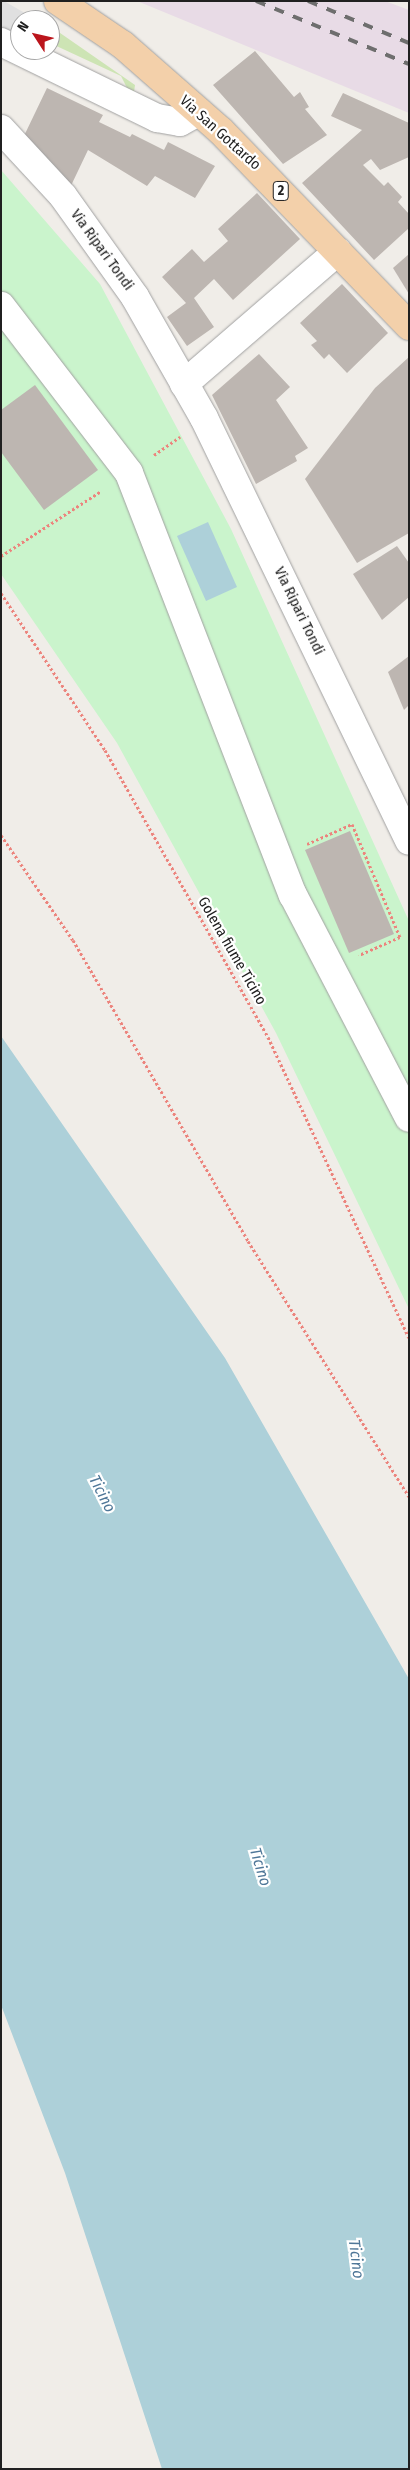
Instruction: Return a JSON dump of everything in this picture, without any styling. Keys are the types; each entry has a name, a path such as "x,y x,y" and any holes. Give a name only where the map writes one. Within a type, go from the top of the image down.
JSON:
{"main road":[{"name":"Via San Gottardo","path":"58,1 115,39 252,160 409,326"}],"street":[{"path":"1,42 157,118 180,122 198,112"},
{"name":"Via Ripari Tondi","path":"1,129 96,239 136,297 184,384 406,830"},
{"path":"184,384 338,251"},
{"path":"1,306 129,473 292,895 409,1118"}],"path":[{"path":"1,556 129,473 181,436"},
{"name":"Golena fiume Ticino","path":"1,593 105,750 268,1037 409,1338"},
{"path":"298,848 352,824 400,937 352,958"},
{"path":"1,835 73,940 248,1241 409,1497"}],"shaded area":[{"path":"1,1 4,1 20,10 10,10 10,33 1,28"},
{"path":"137,1 385,1 409,10 409,113"}],"green space":[{"path":"60,33 135,85 134,92 129,92 121,76 60,48"},
{"path":"1,170 100,284 231,529 409,921 409,1309 276,1033 117,743 1,574"}],"water":[{"path":"208,522 237,587 206,601 177,536"},
{"name":"Ticino","path":"1,1036 225,1358 409,1679 409,2469 162,2469 65,2173 1,2005"}],"building":[{"path":"255,51 294,97 300,92 309,107 305,109 327,135 283,164 213,85"},
{"path":"47,88 103,115 99,122 130,137 132,134 164,150 168,142 215,166 195,198 155,176 147,186 88,150 67,194 23,138"},
{"path":"343,93 409,123 409,157 380,170 371,159 363,165 384,186 388,182 402,197 398,202 409,214 409,228 374,260 302,183 362,130 331,116"},
{"path":"257,193 300,239 233,300 214,279 194,298 214,327 187,346 167,317 186,303 162,277 192,249 204,262 228,241 218,229"},
{"path":"409,254 409,294 393,268"},
{"path":"342,284 388,333 347,373 329,354 324,359 311,345 317,341 300,323"},
{"path":"259,354 290,387 276,400 308,448 295,456 297,461 256,484 212,395"},
{"path":"409,357 409,533 357,563 305,479 375,388"},
{"path":"35,385 98,470 44,510 1,452 1,410"},
{"path":"397,546 409,563 409,597 382,620 353,574"},
{"path":"409,656 409,705 404,710 388,672"},
{"path":"350,831 394,934 349,953 305,850"}],"railway":[{"path":"256,1 409,64"},
{"path":"308,1 409,43"}]}
